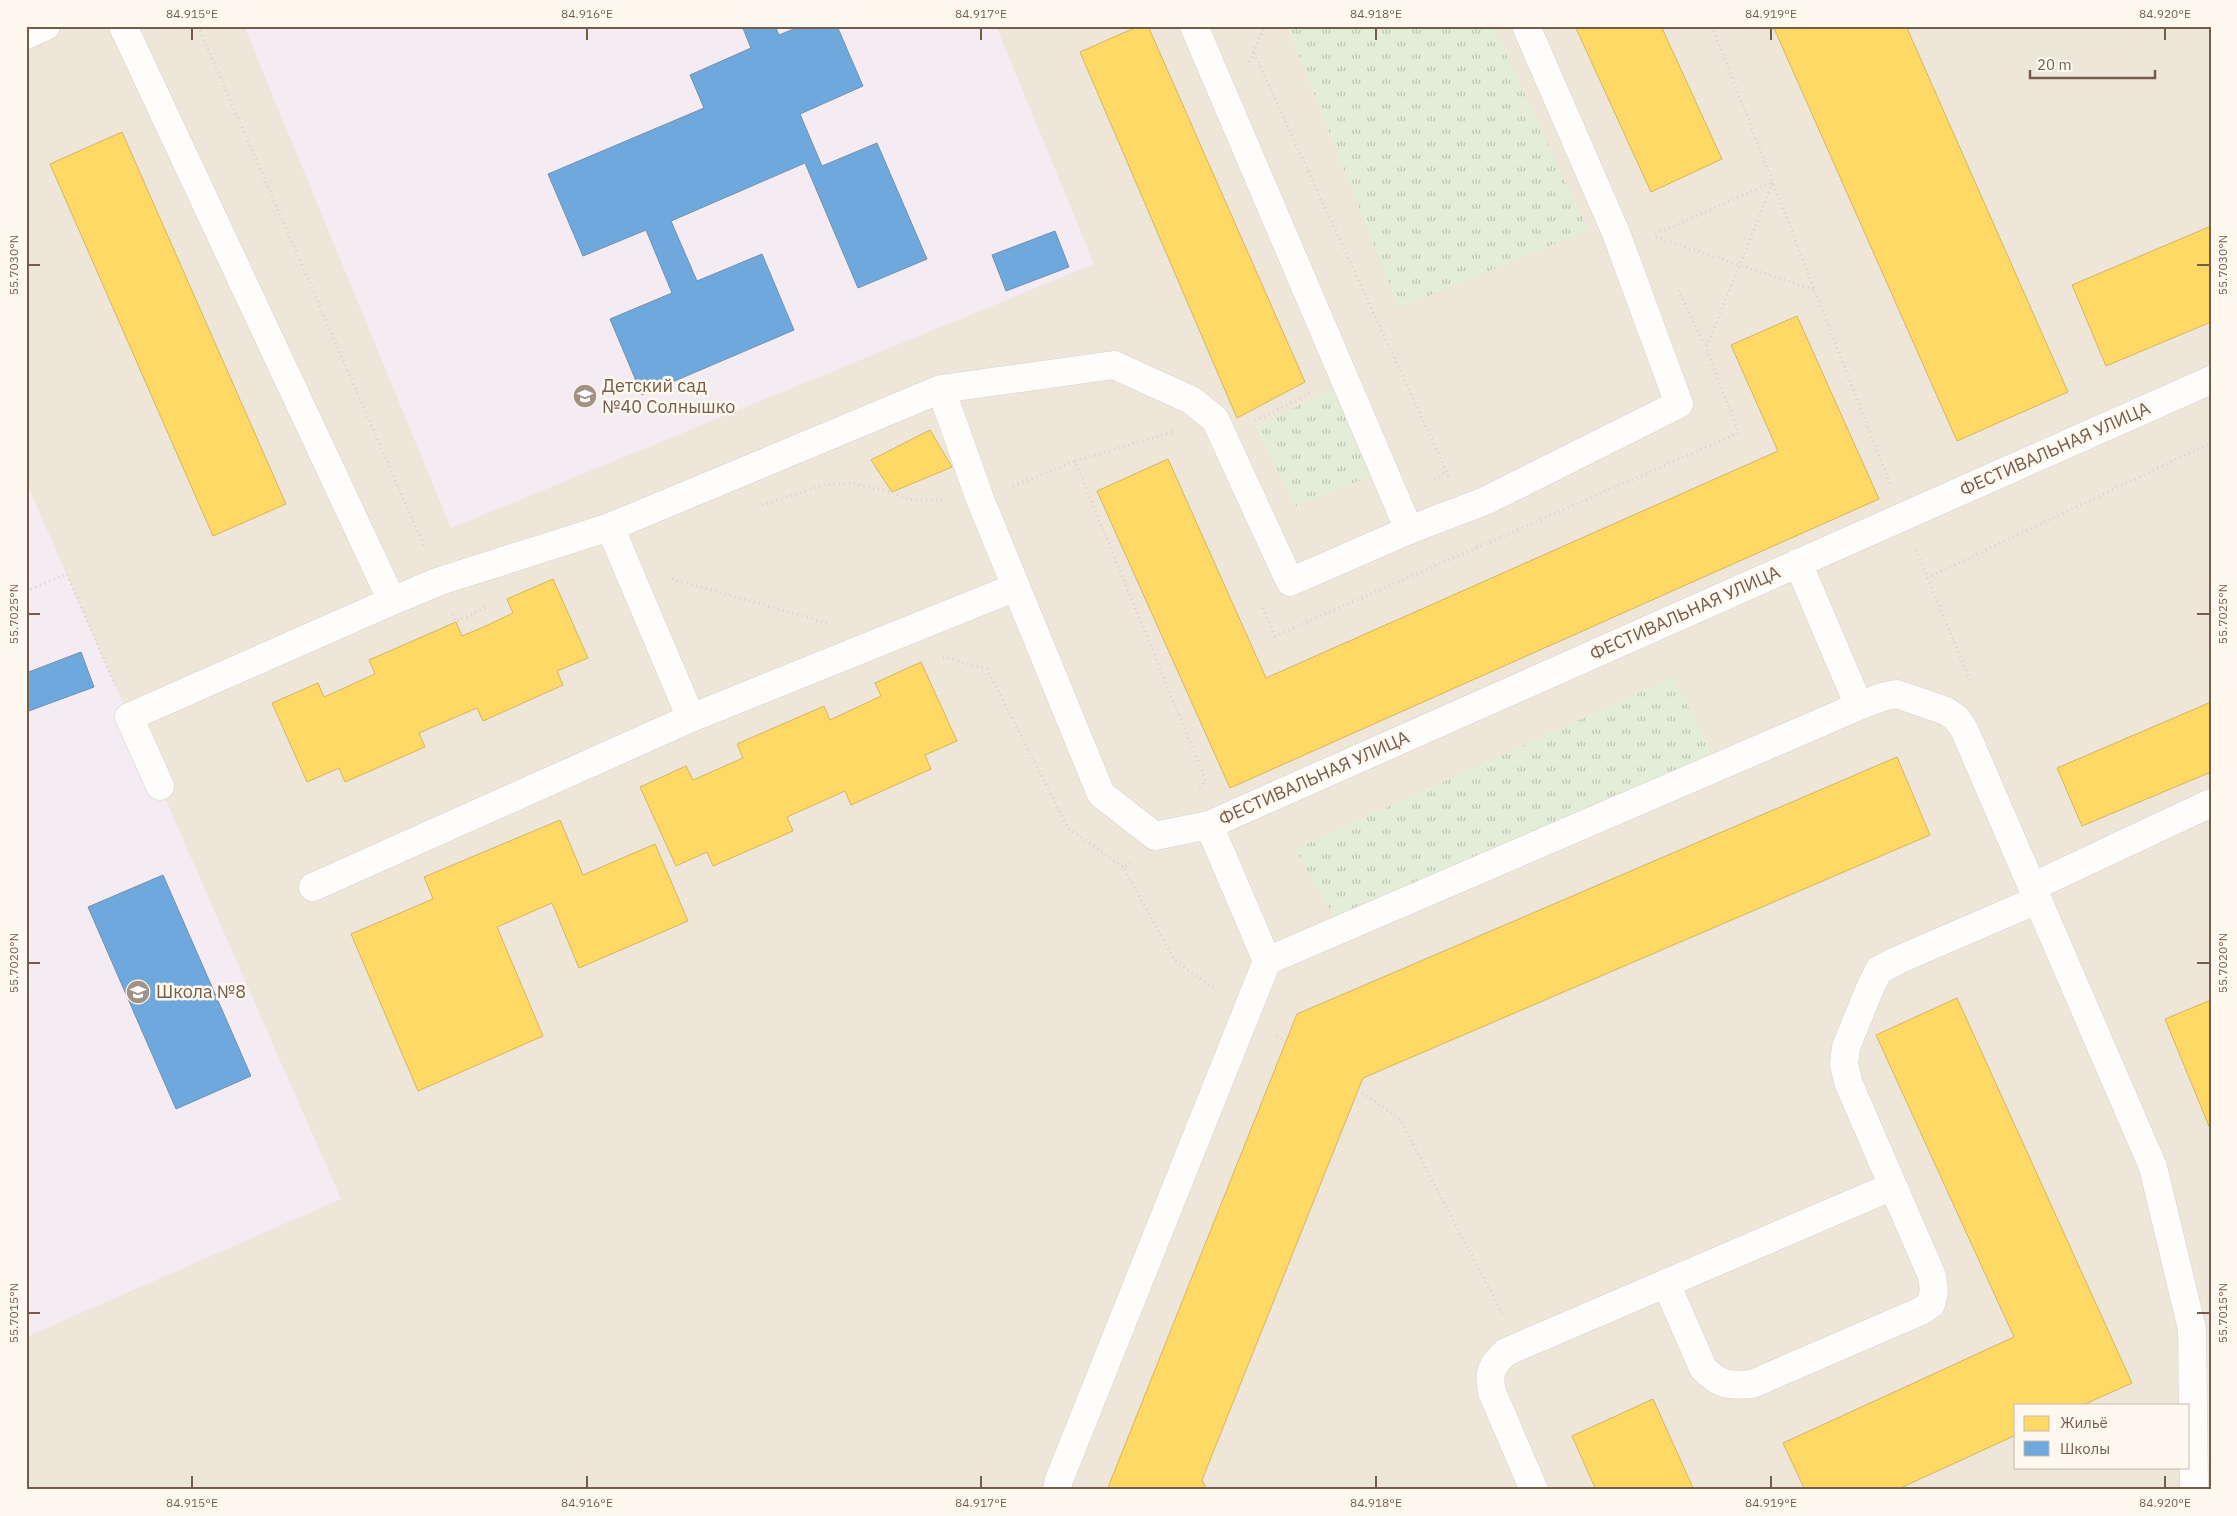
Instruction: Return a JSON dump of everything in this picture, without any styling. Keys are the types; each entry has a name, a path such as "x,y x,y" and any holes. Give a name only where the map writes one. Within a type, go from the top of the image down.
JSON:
{"street":[{"path":"26,35 46,26"},
{"path":"124,26 392,602"},
{"path":"1194,26 1409,530"},
{"path":"160,786 130,718 440,581 610,527 941,389 1114,365 1191,400 1215,419 1290,582 1409,530 1484,501 1679,404 1616,233 1526,26"},
{"name":"ФЕСТИВАЛЬНАЯ УЛИЦА","path":"1155,836 1209,825 2211,380"},
{"path":"941,389 980,499 1101,794 1155,836"},
{"path":"610,527 691,718"},
{"path":"1798,563 1859,706"},
{"path":"313,887 691,718 1016,588"},
{"path":"1057,1490 1059,1480 1267,961 1859,706 1896,694 1946,711 1956,718 1964,729 2153,1168 2192,1329 2194,1490"},
{"path":"1666,1284 1703,1368 1713,1379 1731,1386 1752,1384 1921,1311 1931,1304 1934,1291 1932,1276 1848,1082 1844,1063 1846,1047 1879,970 2035,894 2211,803"},
{"path":"1209,825 1267,961"},
{"path":"1534,1490 1492,1392 1490,1378 1494,1363 1506,1352 1893,1186"}],"path":[{"path":"198,26 440,581"},
{"path":"1712,26 1903,516"},
{"path":"1253,53 1464,509"},
{"path":"1653,236 1773,182"},
{"path":"1706,348 1773,182"},
{"path":"1653,236 1657,245"},
{"path":"1653,236 1815,290"},
{"path":"1260,600 1275,636 1740,433 1706,348 1677,288"},
{"path":"754,508 823,486 850,483 892,492 910,500 980,499 1075,461 1215,419 1236,431 1318,388"},
{"path":"1927,578 2211,443"},
{"path":"1075,461 1206,781 1193,795"},
{"path":"26,591 67,574 130,718"},
{"path":"1155,836 1124,868 1175,961 1286,1042"},
{"path":"1358,1090 1400,1118 1520,1346"}],"shaded area":[{"path":"26,26 2211,26 2211,1490 26,1490"},
{"name":"Детский сад №40 Солнышко","path":"244,26 996,26 1094,264 451,528"},
{"name":"Школа №8","path":"26,482 341,1199 26,1337"}],"green space":[{"path":"1287,26 1493,26 1588,230 1399,308"},
{"path":"1334,388 1376,474 1296,506 1256,427"},
{"path":"1674,677 1714,758 1342,930 1295,849"}],"building: Жильё":[{"path":"1139,26 1148,26 1305,382 1237,418 1080,52"},
{"path":"1575,26 1661,26 1722,159 1651,192"},
{"path":"1773,26 1906,26 2068,392 1957,441"},
{"path":"122,132 286,504 213,536 50,164"},
{"path":"2211,226 2211,322 2106,366 2072,285"},
{"path":"1797,316 1879,499 1230,788 1097,491 1168,459 1266,678 1778,451 1731,345"},
{"path":"930,430 952,467 892,492 871,460"},
{"path":"553,579 588,658 557,671 563,685 483,721 477,708 419,733 425,747 345,782 339,768 307,782 272,703 318,683 324,697 375,674 369,660 456,622 462,636 488,625 513,613 507,599"},
{"path":"921,662 957,741 925,755 931,769 851,805 845,791 787,817 793,831 713,866 707,852 676,866 640,787 686,766 693,780 743,758 737,744 824,706 830,720 881,696 875,683"},
{"path":"2211,702 2211,772 2082,826 2057,768"},
{"path":"1897,757 1930,835 1363,1078 1202,1480 1207,1490 1107,1490 1297,1014"},
{"path":"560,820 583,875 655,844 688,921 579,968 552,903 497,927 543,1036 418,1091 351,934 433,899 424,877"},
{"path":"1957,998 2132,1383 2085,1404 2014,1404 2014,1436 1896,1490 1805,1490 1783,1443 2014,1337 1876,1035"},
{"path":"2211,1000 2211,1131 2165,1019"},
{"path":"1653,1399 1694,1490 1596,1490 1572,1436"}],"building: Школы":[{"path":"742,26 775,26 779,35 801,26 837,26 863,86 800,114 822,166 877,143 927,259 858,288 805,163 671,221 697,281 762,254 794,330 642,395 610,319 672,293 646,230 583,256 548,174 704,108 690,75 751,48"},
{"path":"1055,231 1069,267 1006,291 992,255"},
{"path":"81,652 94,687 26,712 26,673"},
{"path":"163,875 251,1076 176,1109 88,907"}],"place":[{"name":"Детский сад №40 Солнышко","path":"585,396"},
{"name":"Школа №8","path":"138,992"}]}
